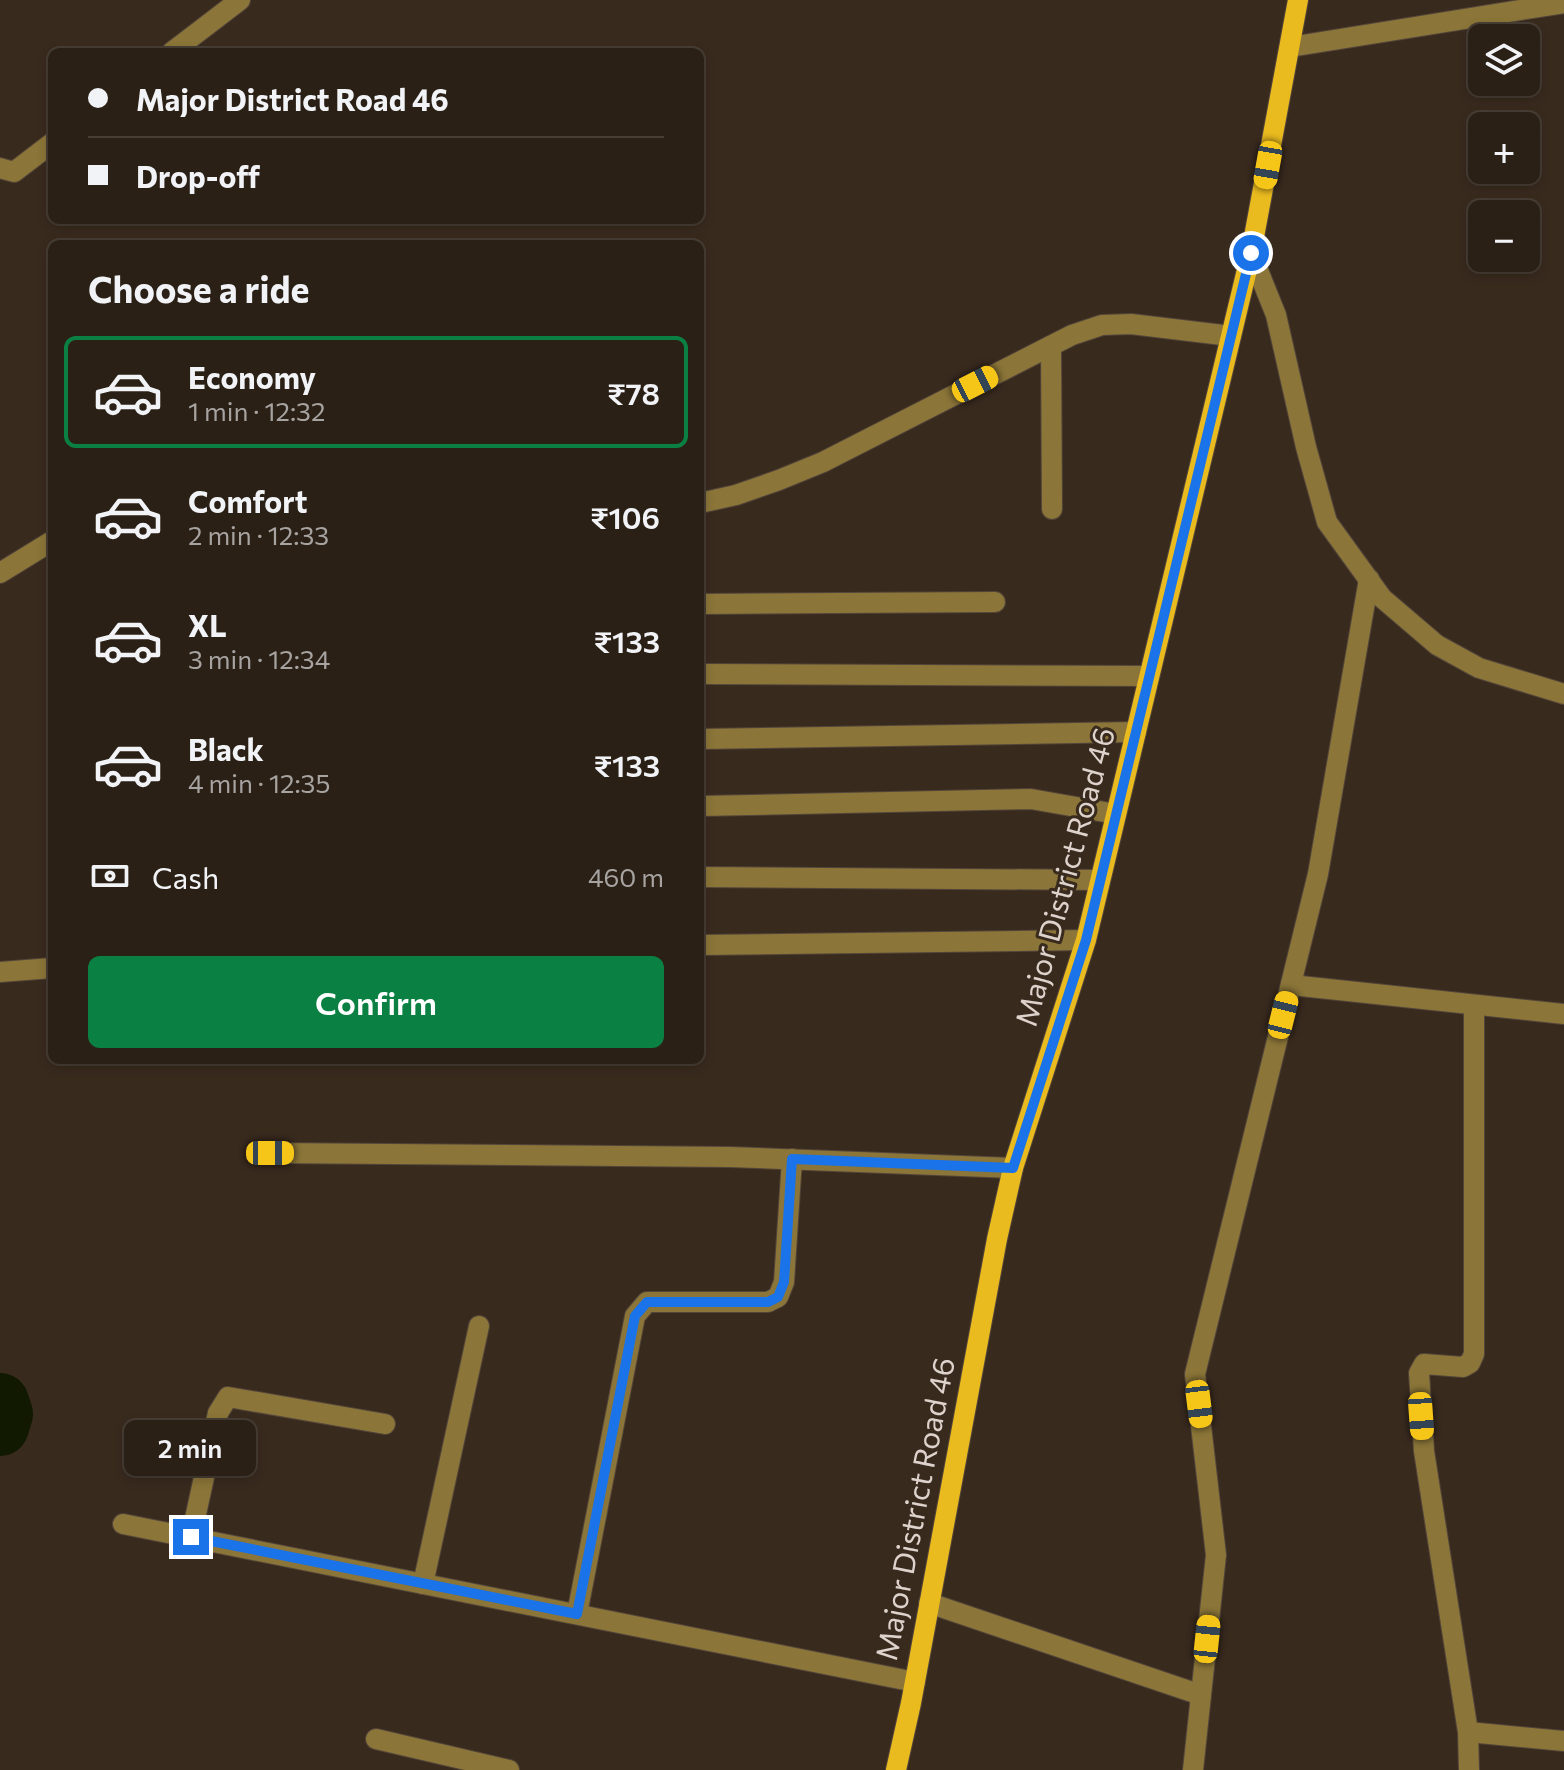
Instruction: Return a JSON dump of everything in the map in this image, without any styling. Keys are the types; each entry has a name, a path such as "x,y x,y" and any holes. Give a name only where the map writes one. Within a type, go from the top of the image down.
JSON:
{"main road":[{"name":"Major District Road 46","path":"896,1770 1006,1196 1086,940 1251,253 1298,0"}],"street":[{"path":"177,48 240,0"},
{"path":"1290,47 1512,5 1564,3"},
{"path":"0,168 14,172 48,146"},
{"path":"1251,253 1276,315 1306,447 1327,522 1382,598 1437,645 1479,668 1564,694"},
{"path":"704,502 736,495 823,462 1072,335 1102,325 1131,324 1231,336"},
{"path":"1051,346 1052,509"},
{"path":"1,570 48,543"},
{"path":"1193,1770 1216,1555 1195,1374 1318,874 1369,579"},
{"path":"704,604 995,602"},
{"path":"704,674 1149,676"},
{"path":"704,739 1136,732"},
{"path":"704,806 1022,798 1116,814"},
{"path":"704,877 1100,880"},
{"path":"704,945 1086,940"},
{"path":"0,972 48,968"},
{"path":"1291,985 1564,1014"},
{"path":"1469,1770 1468,1732 1424,1451 1419,1373 1424,1364 1463,1367 1470,1363 1474,1354 1474,1005"},
{"path":"270,1153 792,1159 1013,1168"},
{"path":"577,1614 635,1316 647,1302 768,1302 778,1297 784,1282 792,1159"},
{"path":"423,1584 479,1326"},
{"path":"191,1537 218,1413 228,1397 385,1424"},
{"path":"123,1524 915,1682"},
{"path":"929,1603 1201,1695"},
{"path":"1468,1732 1564,1741"},
{"path":"376,1739 509,1770"}],"waterway":[{"path":"0,1402 4,1414 0,1427"}],"route":[{"path":"191,1537 577,1614 635,1316 647,1302 768,1302 778,1297 784,1282 792,1159 1013,1168 1086,940 1251,253"}]}
